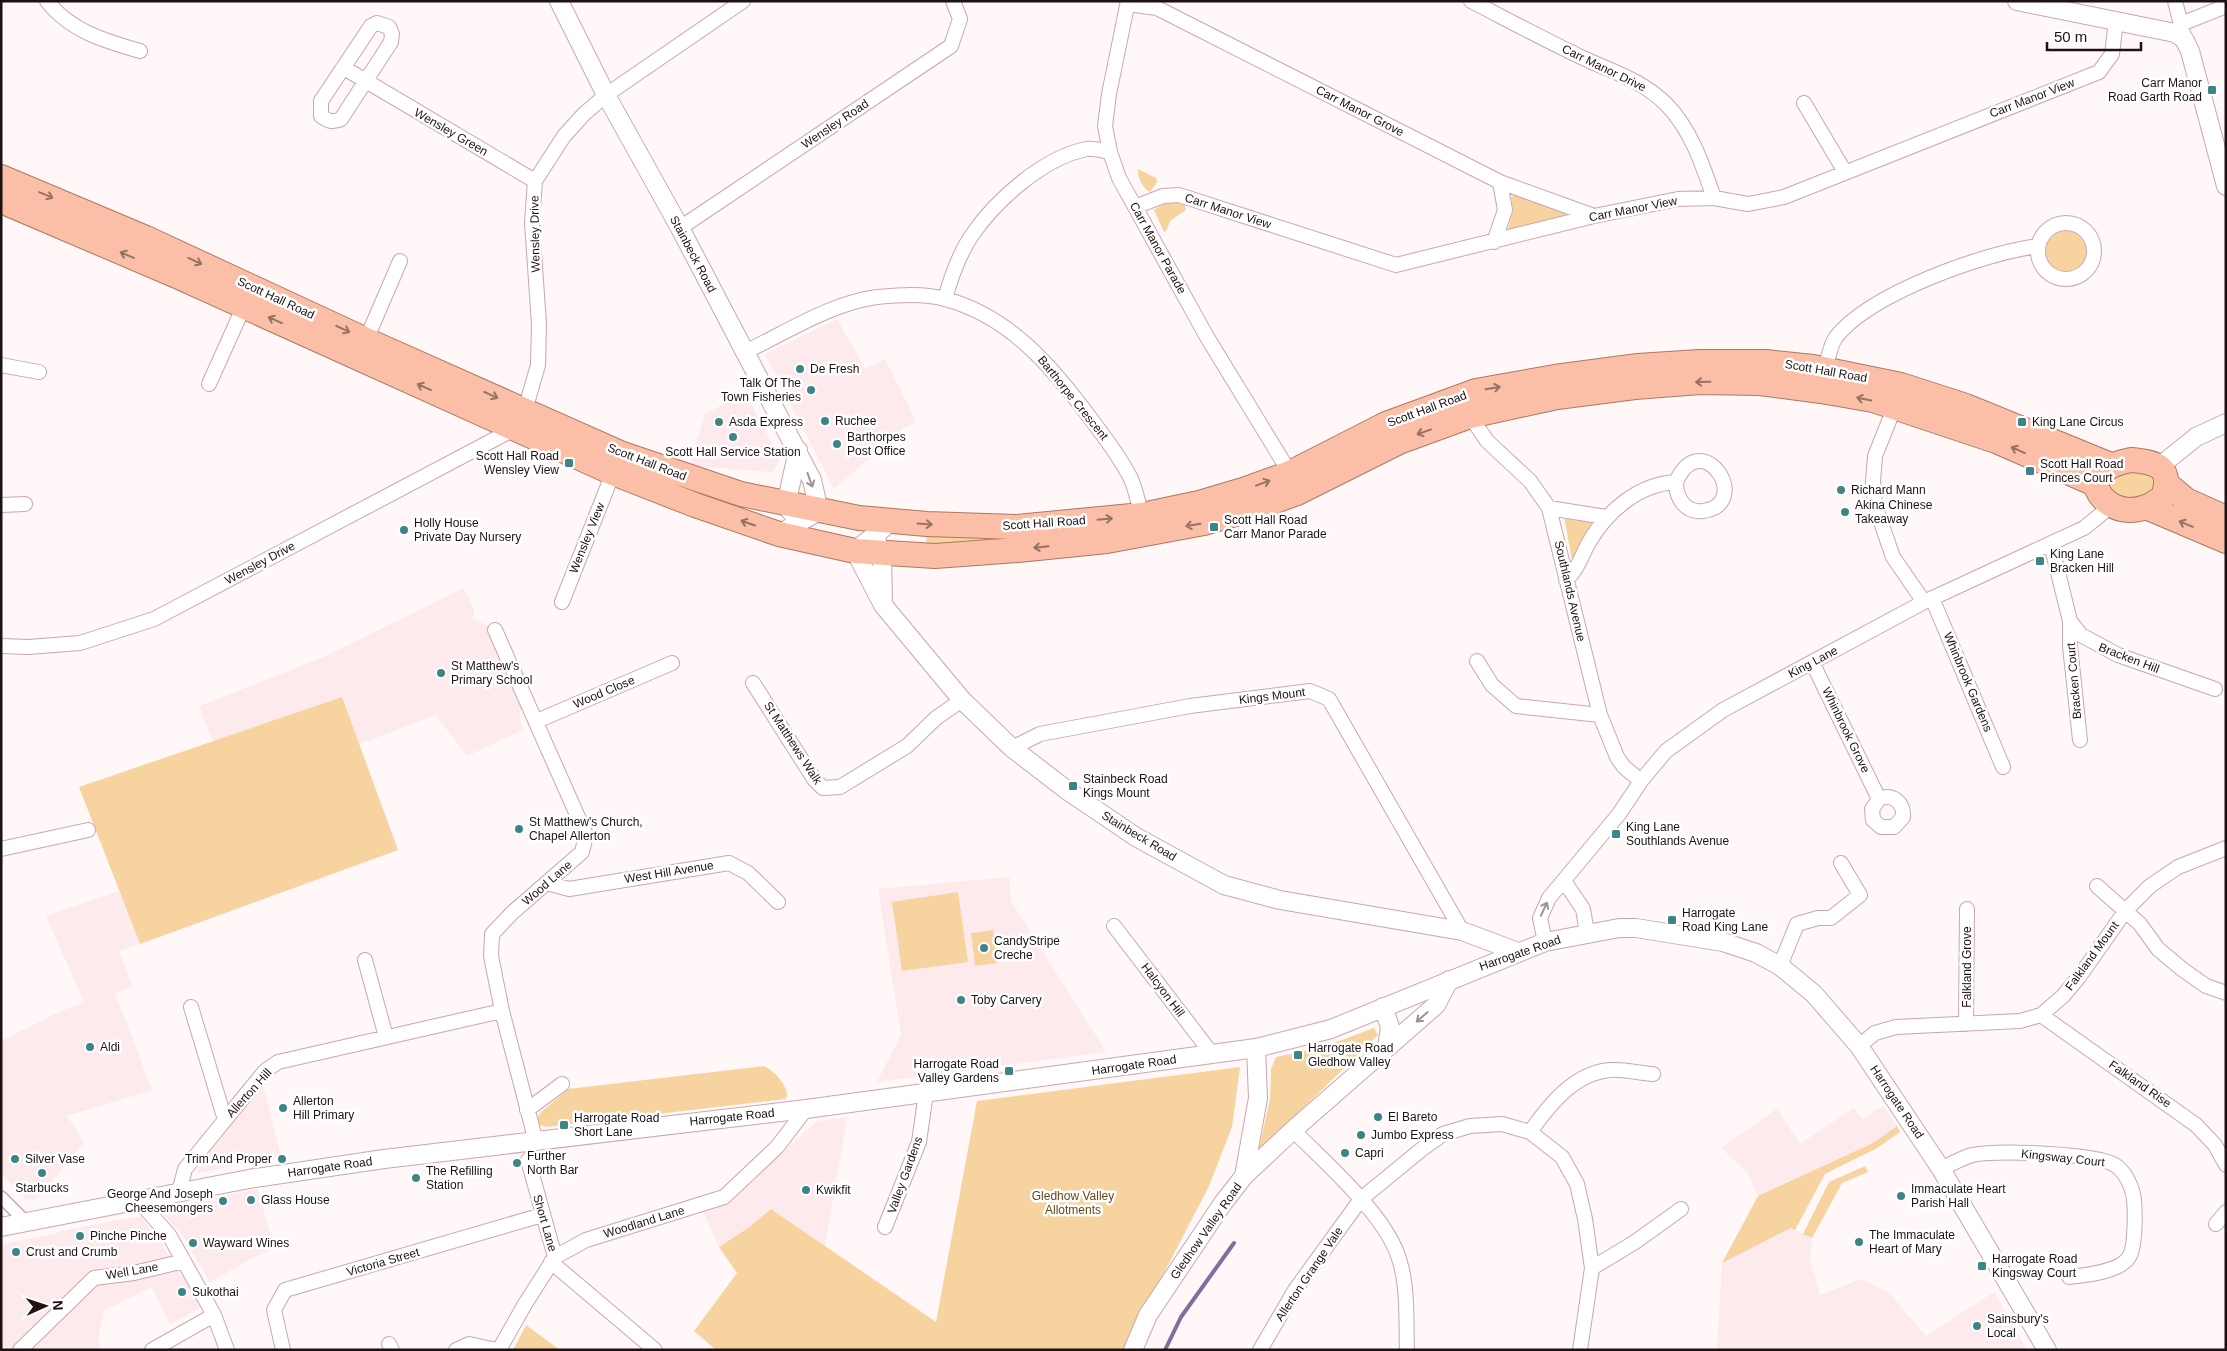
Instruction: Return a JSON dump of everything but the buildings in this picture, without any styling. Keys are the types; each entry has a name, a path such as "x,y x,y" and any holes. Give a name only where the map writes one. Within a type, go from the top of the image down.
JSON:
{"highway":[{"name":"Scott Hall Road","path":"1,177 146,238 366,340 512,423 620,453 741,494 788,520 812,542 855,551 883,537 927,524 1016,527 1142,515 1208,500 1290,473 1386,424 1476,391 1555,377 1628,367 1699,362 1766,362 1825,369 1898,396 2095,484"},
{"name":"Scott Hall Road","path":"1,201 512,423 613,473 695,505 788,520 819,511 859,518 883,537 935,556 1107,541 1204,523 1256,508 1297,493 1399,442 1470,416 1557,398 1635,387 1700,382 1760,383 1873,400 1898,396 1966,406 2111,464"},
{"path":"2164,475 2163,497 2146,507 2125,509 2111,506 2098,493 2095,484 2111,464 2131,460 2147,461 2164,475 2186,500 2226,518"},
{"path":"2146,507 2226,541"}],"street":[{"path":"47,1 61,16 77,28 112,43 140,51"},
{"name":"Stainbeck Road","path":"559,1 606,95 680,228 798,450 812,480 819,511"},
{"name":"Wensley Drive","path":"1,646 28,647 80,643 154,619 512,423 538,365 539,324 532,223 535,181 564,136 584,114 606,95 743,1"},
{"name":"Wensley Road","path":"680,228 950,46 960,19 953,1"},
{"name":"Carr Manor Drive","path":"1471,1 1584,59 1631,78 1650,89 1668,106 1697,149 1714,198"},
{"path":"2017,1 2175,33 2183,32 2226,6"},
{"path":"2175,1 2226,186"},
{"name":"Carr Manor Parade","path":"1128,3 1105,126 1110,152 1119,178 1207,337 1290,473"},
{"name":"Carr Manor Grove","path":"1128,3 1157,8 1500,182 1594,216"},
{"name":"Carr Manor View","path":"1135,207 1163,196 1179,195 1396,265 1594,216 1678,199 1714,198 1748,204 1784,197 2099,72 2112,54 2116,21"},
{"path":"377,23 389,27 392,34 391,42 366,82 341,119 335,122 328,121 321,116 322,101 371,26 377,23"},
{"name":"Wensley Green","path":"344,68 535,181"},
{"path":"1804,102 1844,172"},
{"path":"945,299 953,272 972,236 1012,188 1070,153 1089,148 1110,152"},
{"path":"1494,242 1505,210 1500,182"},
{"path":"2064,223 2076,224 2087,232 2094,246 2092,262 2084,273 2070,279 2056,277 2045,270 2040,261 2038,246 2042,236 2051,227 2064,223"},
{"path":"1825,369 1836,338 1864,312 1915,283 2012,250 2038,246"},
{"path":"366,340 400,261"},
{"name":"Barthorpe Crescent","path":"745,352 837,308 875,298 908,295 945,299 974,310 1002,324 1046,362 1109,443 1131,480 1142,515"},
{"path":"209,384 244,306"},
{"path":"1,365 39,372"},
{"name":"Whinbrook Gardens","path":"1898,396 1875,456 1874,505 1893,557 1928,600 2003,767"},
{"name":"Southlands Avenue","path":"1470,416 1487,440 1530,481 1549,508 1600,715 1617,757 1624,768 1641,781"},
{"path":"2164,475 2196,437 2226,423"},
{"path":"788,520 798,450"},
{"name":"Wensley View","path":"562,602 613,473"},
{"path":"1566,580 1575,572 1588,544 1606,517 1651,485 1676,482"},
{"path":"1,505 25,504"},
{"name":"King Lane","path":"1545,942 1540,918 1549,898 1619,814 1641,781 1666,751 1723,710 1928,600 2084,528 2111,506"},
{"path":"1549,508 1606,517"},
{"path":"883,537 883,605"},
{"name":"Bracken Hill","path":"2051,544 2070,621 2081,635 2097,646 2118,655 2215,689"},
{"name":"Stainbeck Road","path":"855,551 883,605 919,651 962,700 1012,748 1068,791 1136,837 1224,885 1280,900 1462,930 1518,952"},
{"name":"Bracken Court","path":"2070,621 2070,646 2080,740"},
{"name":"Wood Lane","path":"495,630 586,835 582,852 512,913 492,934 491,956 502,1011 536,1142"},
{"path":"1477,661 1492,685 1516,706 1600,715"},
{"name":"Whinbrook Grove","path":"1812,662 1879,799"},
{"name":"Wood Close","path":"537,722 672,663"},
{"name":"St Matthews Walk","path":"754,682 814,779 823,788 840,787 907,746 936,718 962,700"},
{"name":"Kings Mount","path":"1012,748 1040,734 1190,706 1310,691 1329,699 1462,930"},
{"path":"1,849 88,830"},
{"name":"Falkland Mount","path":"1859,1046 1875,1033 1884,1029 2020,1021 2041,1015 2063,996 2079,977 2126,910 2150,886 2178,867 2226,848"},
{"name":"West Hill Avenue","path":"547,883 569,889 729,862 748,873 778,902"},
{"path":"1780,966 1797,924 1818,918 1831,918 1860,895 1841,863"},
{"path":"1564,881 1583,909 1587,932"},
{"path":"2097,886 2126,910 2140,924 2158,949 2182,969 2206,986 2226,993"},
{"name":"Falkland Grove","path":"1966,1024 1967,909"},
{"name":"Halcyon Hill","path":"1114,926 1212,1054"},
{"name":"Harrogate Road","path":"1,1227 249,1179 384,1159 806,1109 1256,1048 1331,1028 1545,942 1587,932 1636,928 1723,942 1756,953 1780,966 1814,994 1859,1046 1941,1169 2047,1350"},
{"path":"365,960 386,1037"},
{"name":"Gledhow Valley Road","path":"1133,1350 1148,1315 1223,1203 1244,1176 1293,1130 1436,1004 1449,980"},
{"path":"191,1007 225,1120"},
{"path":"1383,1007 1390,1027 1387,1047"},
{"name":"Allerton Hill","path":"180,1192 184,1169 265,1071 278,1062 502,1011"},
{"name":"Falkland Rise","path":"2041,1015 2196,1125 2215,1145 2226,1165"},
{"path":"1244,1176 1258,1098 1256,1048"},
{"path":"1580,1350 1592,1268 1585,1219 1577,1184 1562,1156 1530,1132 1550,1105 1574,1084 1587,1077 1610,1070 1653,1074"},
{"path":"527,1110 562,1084"},
{"name":"Valley Gardens","path":"886,1227 919,1142 926,1093"},
{"name":"Woodland Lane","path":"498,1350 553,1260 586,1240 724,1197 776,1147 806,1109"},
{"name":"Allerton Grange Vale","path":"1260,1350 1295,1290 1361,1199 1422,1149 1443,1134 1470,1126 1502,1124 1530,1132"},
{"path":"1293,1130 1361,1199 1387,1234 1400,1262 1405,1301 1407,1350"},
{"name":"Kingsway Court","path":"1941,1169 1970,1156 1996,1152 2039,1153 2104,1160 2116,1166 2126,1177 2132,1191 2133,1248 2129,1258 2121,1265 2100,1273 2069,1277"},
{"name":"Short Lane","path":"528,1160 553,1260"},
{"path":"1,1197 25,1221"},
{"path":"139,1201 169,1235 214,1315 227,1350"},
{"path":"1592,1268 1635,1242 1681,1208"},
{"path":"2216,1224 2226,1212"},
{"name":"Victoria Street","path":"283,1350 274,1310 285,1290 542,1215"},
{"path":"553,1260 655,1350"},
{"name":"Well Lane","path":"20,1350 94,1278 134,1273 184,1261"},
{"path":"156,1349 214,1315"},
{"path":"456,1350 469,1344 498,1350"}],"shaded area":[{"path":"837,319 865,369 885,359 916,422 904,428 834,489 765,354"},
{"name":"Scott Hall Service Station","path":"745,393 780,459 773,472 689,466 705,414"},
{"path":"463,588 474,609 473,619 488,626 524,708 521,709 519,720 524,729 467,756 436,715 359,744 342,697 213,742 199,706 322,658"},
{"path":"1009,877 1011,901 1106,1052 877,1082 901,1035 878,889"},
{"path":"119,891 140,944 119,951 132,987 115,993 152,1090 67,1116 84,1142 41,1195 35,1199 26,1199 1,1174 1,1041 59,1012 84,1002 46,916"},
{"path":"263,1084 281,1157 197,1173 199,1166"},
{"path":"1883,1106 1897,1126 1873,1143 1758,1196 1747,1172 1721,1148 1777,1109 1800,1144 1854,1108 1862,1119"},
{"path":"847,1117 825,1246 771,1209 748,1228 719,1247 703,1211 742,1189 817,1121"},
{"path":"257,1189 275,1249 258,1255 210,1282 181,1233 161,1212 162,1209"},
{"path":"141,1217 158,1237 180,1275 186,1278 200,1308 170,1324 152,1287 104,1310 99,1333 99,1350 1,1350 1,1244"},
{"path":"1791,1228 1812,1238 1810,1260 1820,1295 1861,1279 1889,1293 1926,1336 1994,1292 2027,1350 1717,1350 1722,1263"}],"green space":[{"path":"1138,169 1156,178 1157,182 1150,192 1141,182 1138,176"},
{"path":"1517,195 1567,213 1567,219 1510,232 1508,228 1513,210 1511,197"},
{"path":"1168,201 1184,202 1186,210 1171,220 1164,232 1154,210"},
{"path":"2062,229 2070,229 2082,235 2088,251 2082,267 2070,273 2062,273 2050,267 2044,255 2044,247 2050,235"},
{"path":"2134,471 2150,472 2157,481 2153,496 2117,502 2108,485 2113,477"},
{"path":"1564,517 1593,522 1579,545 1575,560 1572,560"},
{"path":"927,533 1051,538 926,548"},
{"path":"342,697 398,850 140,944 79,787"},
{"path":"958,892 968,962 902,971 892,902"},
{"name":"CandyStripe Creche","path":"993,930 997,963 975,966 971,933"},
{"path":"1374,1028 1378,1035 1260,1150 1270,1099 1271,1069 1276,1057 1320,1048"},
{"path":"764,1066 776,1075 785,1087 787,1096 785,1099 546,1127 537,1122 539,1114 568,1089"},
{"name":"Gledhow Valley Allotments","path":"1240,1067 1232,1127 1209,1186 1124,1350 716,1350 694,1331 737,1273 719,1247 748,1228 771,1209 936,1322 977,1101"},
{"path":"1897,1126 1900,1132 1877,1148 1825,1174 1795,1230 1791,1228 1722,1263 1758,1196 1873,1143"},
{"path":"1865,1166 1868,1172 1842,1183 1812,1238 1803,1234 1829,1182"},
{"path":"526,1325 560,1350 513,1350"}],"waterway":[{"path":"1165,1350 1181,1317 1234,1243"}],"place":[{"name":"Carr Manor Road Garth Road","path":"2212,90"},
{"name":"De Fresh","path":"800,369"},
{"name":"Talk Of The Town Fisheries","path":"811,390"},
{"name":"Ruchee","path":"825,421"},
{"name":"Asda Express","path":"719,422"},
{"name":"King Lane Circus","path":"2022,422"},
{"name":"Scott Hall Service Station","path":"733,437"},
{"name":"Barthorpes Post Office","path":"837,444"},
{"name":"Scott Hall Road Wensley View","path":"569,463"},
{"name":"Scott Hall Road Princes Court","path":"2030,471"},
{"name":"Richard Mann","path":"1841,490"},
{"name":"Akina Chinese Takeaway","path":"1845,512"},
{"name":"Scott Hall Road Carr Manor Parade","path":"1214,527"},
{"name":"Holly House Private Day Nursery","path":"404,530"},
{"name":"King Lane Bracken Hill","path":"2040,561"},
{"name":"St Matthew's Primary School","path":"441,673"},
{"name":"Stainbeck Road Kings Mount","path":"1073,786"},
{"name":"St Matthew's Church, Chapel Allerton","path":"519,829"},
{"name":"King Lane Southlands Avenue","path":"1616,834"},
{"name":"Harrogate Road King Lane","path":"1672,920"},
{"name":"CandyStripe Creche","path":"984,948"},
{"name":"Toby Carvery","path":"961,1000"},
{"name":"Aldi","path":"90,1047"},
{"name":"Harrogate Road Gledhow Valley","path":"1298,1055"},
{"name":"Harrogate Road Valley Gardens","path":"1009,1071"},
{"name":"Allerton Hill Primary","path":"283,1108"},
{"name":"El Bareto","path":"1378,1117"},
{"name":"Harrogate Road Short Lane","path":"564,1125"},
{"name":"Jumbo Express","path":"1361,1135"},
{"name":"Capri","path":"1345,1153"},
{"name":"Silver Vase","path":"15,1159"},
{"name":"Trim And Proper","path":"282,1159"},
{"name":"Further North Bar","path":"517,1163"},
{"name":"Starbucks","path":"42,1173"},
{"name":"The Refilling Station","path":"416,1178"},
{"name":"Kwikfit","path":"806,1190"},
{"name":"Immaculate Heart Parish Hall","path":"1901,1196"},
{"name":"Glass House","path":"251,1200"},
{"name":"George And Joseph Cheesemongers","path":"223,1201"},
{"name":"Pinche Pinche","path":"80,1236"},
{"name":"The Immaculate Heart of Mary","path":"1859,1242"},
{"name":"Wayward Wines","path":"193,1243"},
{"name":"Crust and Crumb","path":"16,1252"},
{"name":"Harrogate Road Kingsway Court","path":"1982,1266"},
{"name":"Sukothai","path":"182,1292"},
{"name":"Sainsbury's Local","path":"1977,1326"}]}
